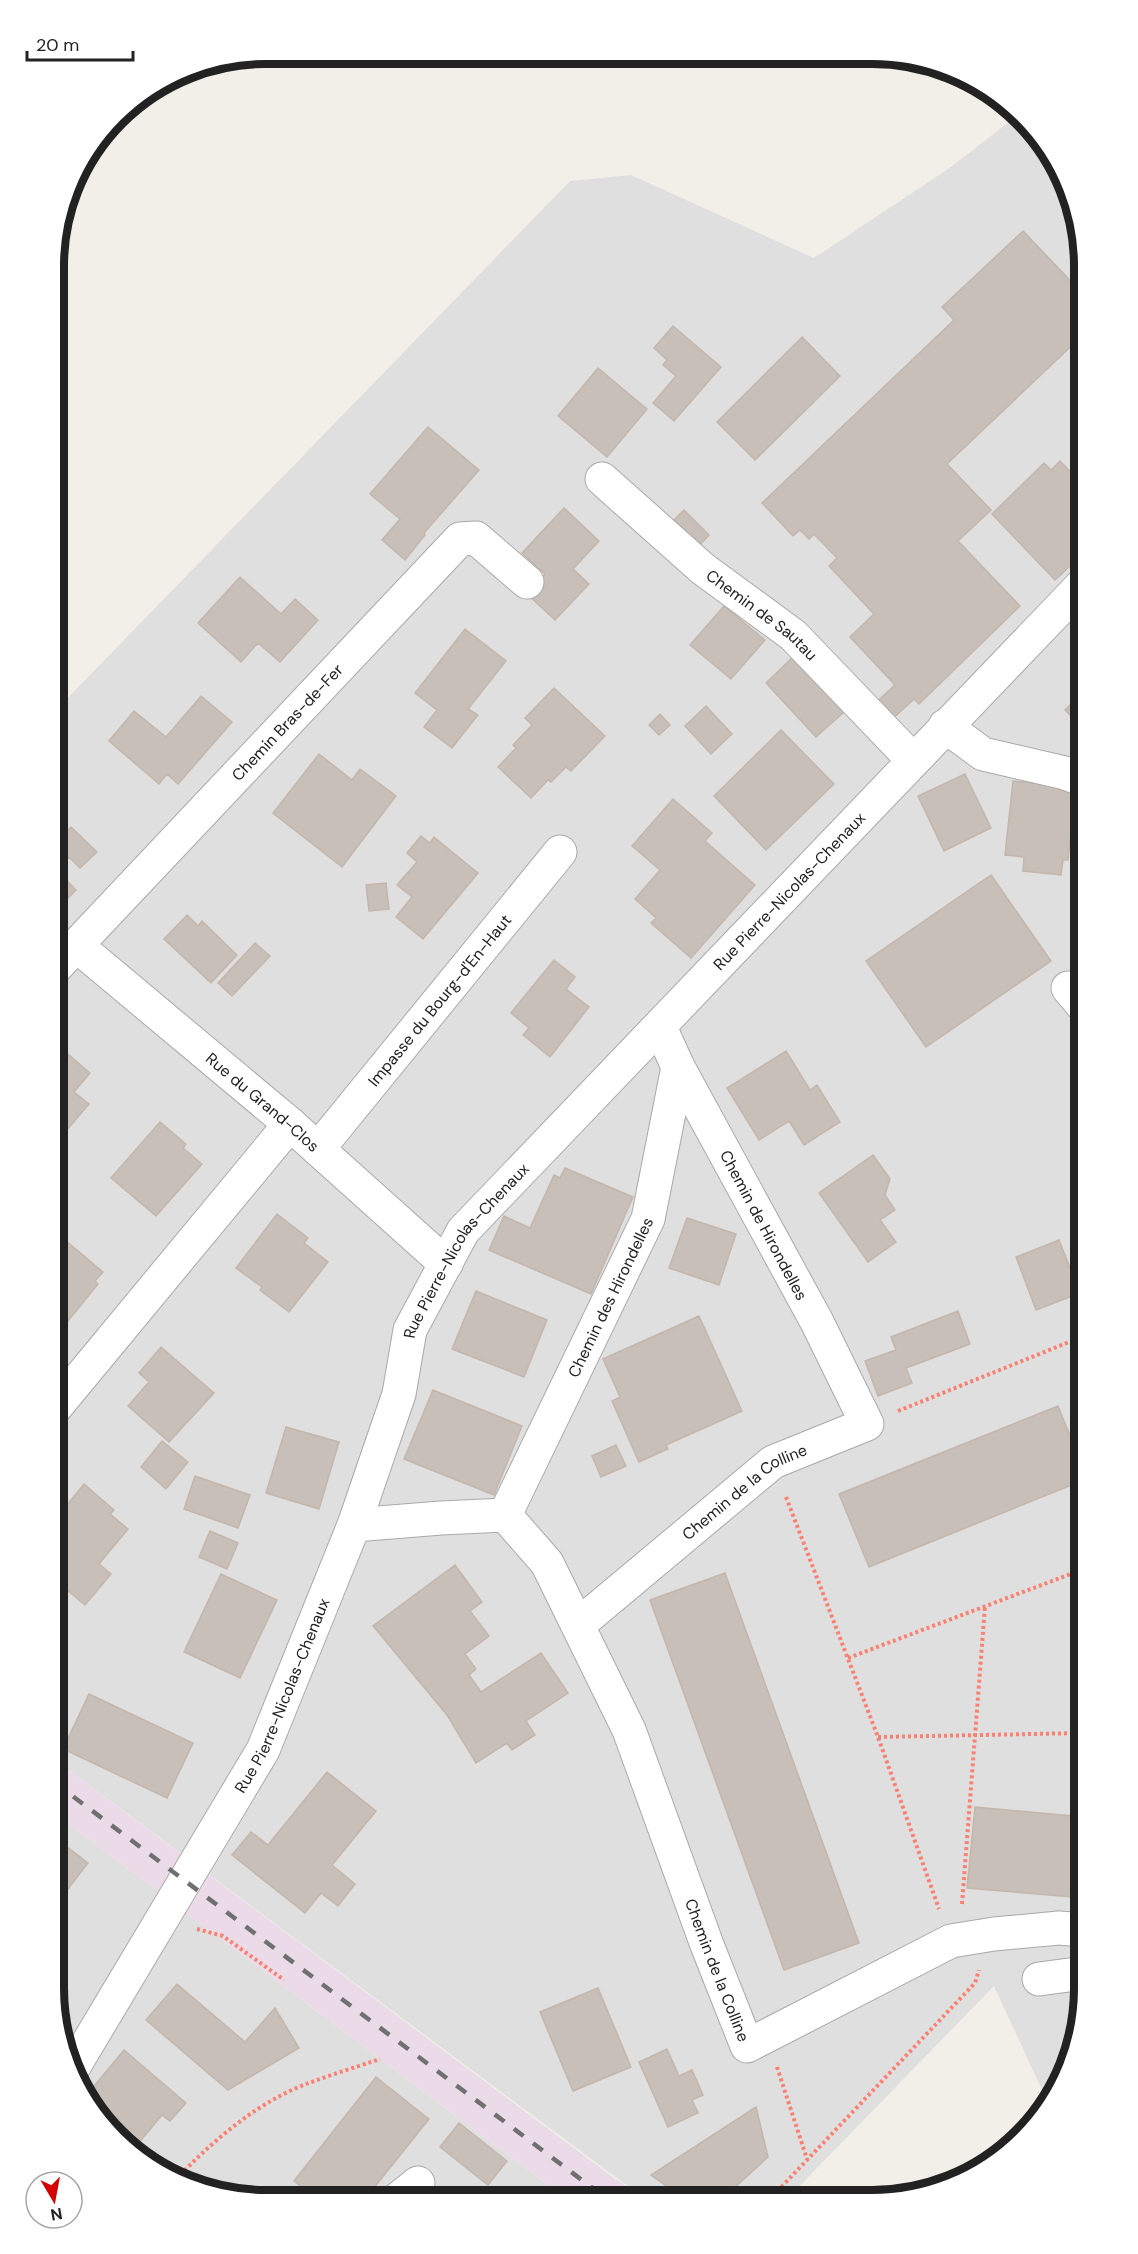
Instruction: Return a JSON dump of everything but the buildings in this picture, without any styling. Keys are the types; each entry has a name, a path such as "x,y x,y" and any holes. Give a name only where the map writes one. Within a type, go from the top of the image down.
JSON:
{"street":[{"name":"Chemin de Sautau","path":"602,479 703,569 793,635 913,760"},
{"name":"Chemin Bras-de-Fer","path":"65,957 460,539 476,538 527,582"},
{"name":"Rue Pierre-Nicolas-Chenaux","path":"78,2059 264,1750 354,1525 399,1394 410,1330 463,1231 1074,593"},
{"path":"945,726 983,754 1074,776"},
{"name":"Impasse du Bourg-d'En-Haut","path":"318,1149 560,852"},
{"name":"Rue du Grand-Clos","path":"65,957 290,1124 446,1264"},
{"name":"Chemin de Hirondelles","path":"660,1027 678,1067 817,1322 867,1424"},
{"name":"Chemin des Hirondelles","path":"505,1515 648,1219 678,1067"},
{"path":"64,1397 290,1124"},
{"name":"Chemin de la Colline","path":"578,1625 773,1462 867,1424"},
{"path":"354,1525 505,1515"},
{"name":"Chemin de la Colline","path":"505,1515 547,1563 629,1730 707,1945 747,2046 951,1941 994,1934 1059,1928 1073,1929"},
{"path":"1039,1978 1073,1974"}],"path":[{"path":"867,1424 1073,1340"},
{"path":"773,1462 878,1737 951,1941"},
{"path":"848,1658 1073,1573"},
{"path":"951,1941 962,1910 985,1606"},
{"path":"878,1737 1073,1733"},
{"path":"161,1920 223,1936 284,1980"},
{"path":"778,2190 975,1983 994,1934"},
{"path":"770,2034 778,2070 807,2159"},
{"path":"184,2172 209,2145 259,2108 305,2085 380,2059"}],"shaded area":[{"path":"1011,121 1039,154 1053,177 1067,214 1074,266 1072,2014 1067,2040 1058,2065 1043,2093 994,1986 796,2190 633,2190 64,1767 65,701 570,181 631,175 814,258 948,169"},
{"path":"64,1767 632,2190 554,2190 64,1821"},
{"path":"64,1821 554,2190 266,2190 240,2188 214,2183 189,2174 143,2148 115,2121 99,2100 85,2077 71,2040 64,1988"}],"railway":[{"path":"64,1790 595,2190"}]}
